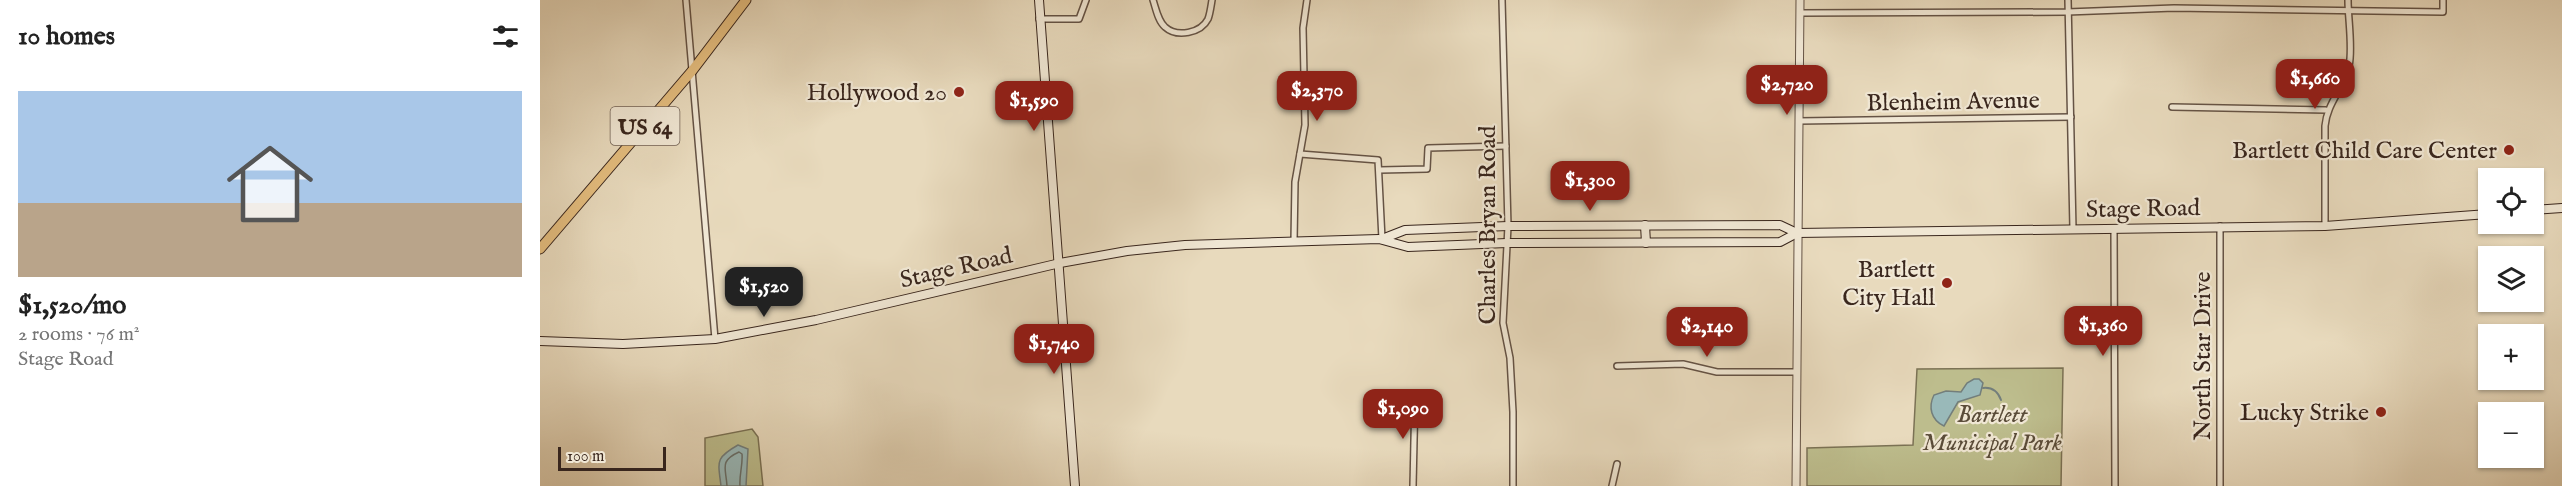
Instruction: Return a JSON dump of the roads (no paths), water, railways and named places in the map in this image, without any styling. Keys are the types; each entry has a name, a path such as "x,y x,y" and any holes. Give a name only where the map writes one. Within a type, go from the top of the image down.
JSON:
{"main road":[{"name":"US 64","path":"540,249 692,71 746,0"},
{"path":"1039,0 1075,486"},
{"path":"2544,209 2562,208"},
{"name":"Stage Road","path":"1382,239 1405,230 1508,226 1780,225 1797,233 2325,226 2478,215"},
{"path":"1645,225 1646,243"},
{"name":"Stage Road","path":"540,341 623,344 716,339 806,323 1060,263 1150,248 1382,239 1408,247 1507,243 1780,242 1797,233"}],"street":[{"path":"686,0 716,339"},
{"path":"1039,19 1079,19 1086,0"},
{"path":"1153,0 1165,27 1179,34 1195,31 1207,21 1212,0"},
{"path":"1294,241 1295,182 1305,125 1303,28 1307,0"},
{"name":"Charles Bryan Road","path":"1502,0 1508,226 1503,323 1510,358 1512,390 1513,486"},
{"path":"1796,486 1800,0"},
{"path":"2068,0 2073,229"},
{"path":"2174,0 2174,8"},
{"path":"2325,226 2326,110 2338,92 2349,64 2348,0"},
{"path":"1800,13 2067,12 2174,8 2443,12 2443,0"},
{"path":"2172,107 2326,110"},
{"name":"Blenheim Avenue","path":"1799,121 2071,117"},
{"path":"1380,170 1427,169 1428,148 1506,146"},
{"path":"1300,154 1378,160 1382,239"},
{"name":"North Star Drive","path":"2220,226 2220,486"},
{"path":"2115,229 2115,486"},
{"path":"1617,366 1683,364 1717,372 1796,372"},
{"path":"1413,486 1416,395"},
{"path":"1612,486 1617,464"}],"water":[{"path":"1979,379 1983,383 1980,395 1958,402 1944,426 1936,420 1931,404 1934,395 1946,391 1961,392 1967,383"},
{"path":"738,445 748,449 746,486 721,486 720,461 725,453"}],"waterway":[{"path":"1983,388 1994,391 2001,400"}],"place":[{"name":"Hollywood 20","path":"959,92"},
{"name":"Bartlett Child Care Center","path":"2509,150"},
{"name":"Bartlett City Hall","path":"1947,283"},
{"name":"Lucky Strike","path":"2381,412"}],"park label":[{"name":"Bartlett Municipal Park","path":"1992,428"}]}
